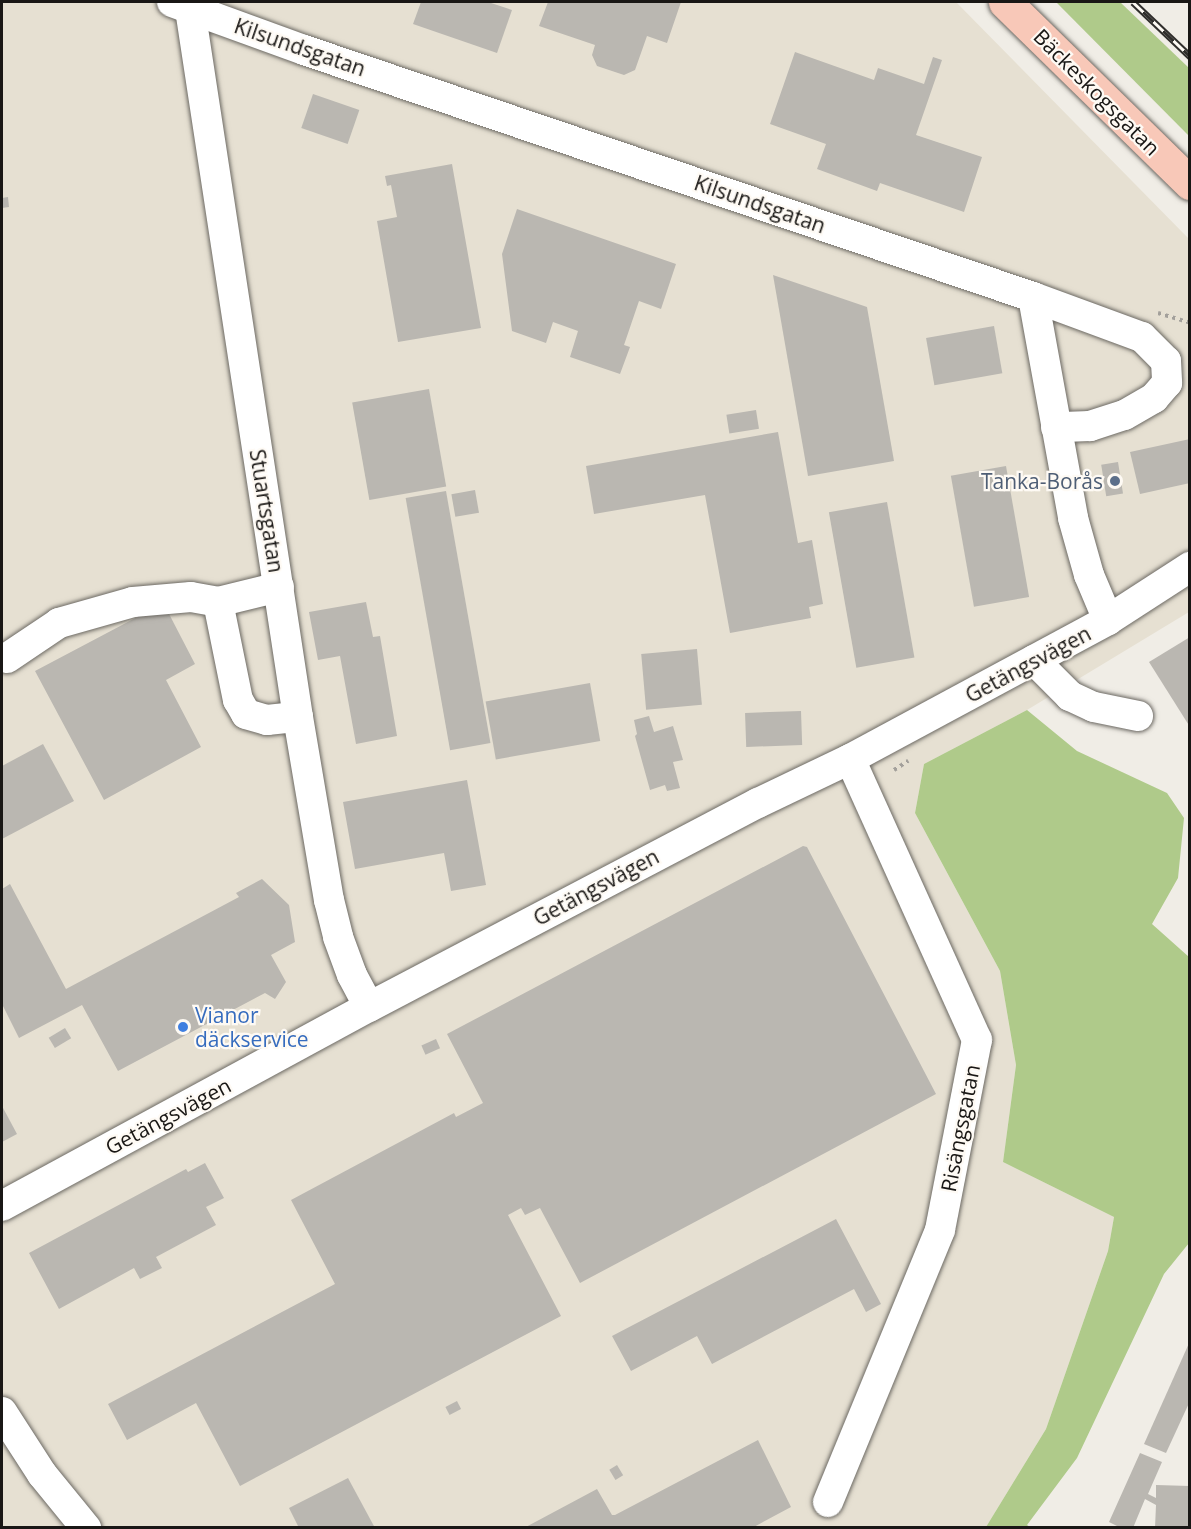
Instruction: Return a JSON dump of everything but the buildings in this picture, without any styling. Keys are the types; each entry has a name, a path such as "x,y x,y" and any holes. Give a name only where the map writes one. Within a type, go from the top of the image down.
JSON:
{"main road":[{"name":"Bäckeskogsgatan","path":"1005,2 1190,183"}],"street":[{"name":"Kilsundsgatan","path":"181,5 1033,297 1142,337 1166,361 1167,383 1154,398 1125,415 1090,426 1056,427"},
{"name":"Stuartsgatan","path":"181,5 329,900 338,937 352,975 369,1006"},
{"path":"1033,297 1073,518 1089,575 1108,620"},
{"name":"Getängsvägen","path":"2,1206 369,1006 758,803 850,759 1108,620 1190,567"},
{"path":"7,658 59,623 133,602 191,597 218,602 279,587"},
{"path":"218,602 238,700 246,714 267,720 298,717"},
{"path":"1034,660 1070,696 1094,707 1138,716"},
{"name":"Risängsgatan","path":"828,1502 940,1230 977,1041 850,759"},
{"path":"2,1412 42,1474 86,1527"}],"shaded area":[{"path":"2,2 956,2 1190,240 1189,612 1027,710 924,764 915,813 1000,971 1016,1065 1003,1162 1114,1217 1108,1251 1046,1429 986,1527 2,1528"}],"green space":[{"path":"1056,2 1120,2 1189,68 1189,136"},
{"path":"1027,710 1077,751 1167,793 1184,818 1178,878 1152,924 1189,957 1189,1243 1164,1274 1077,1458 1027,1525 1030,1527 986,1527 1046,1429 1108,1251 1114,1217 1003,1162 1016,1065 1000,971 915,813 924,764"}],"railway":[{"path":"1133,2 1190,56"}],"place":[{"name":"Tanka-Borås","path":"1115,481"},
{"name":"Vianor däckservice","path":"183,1027"}]}
